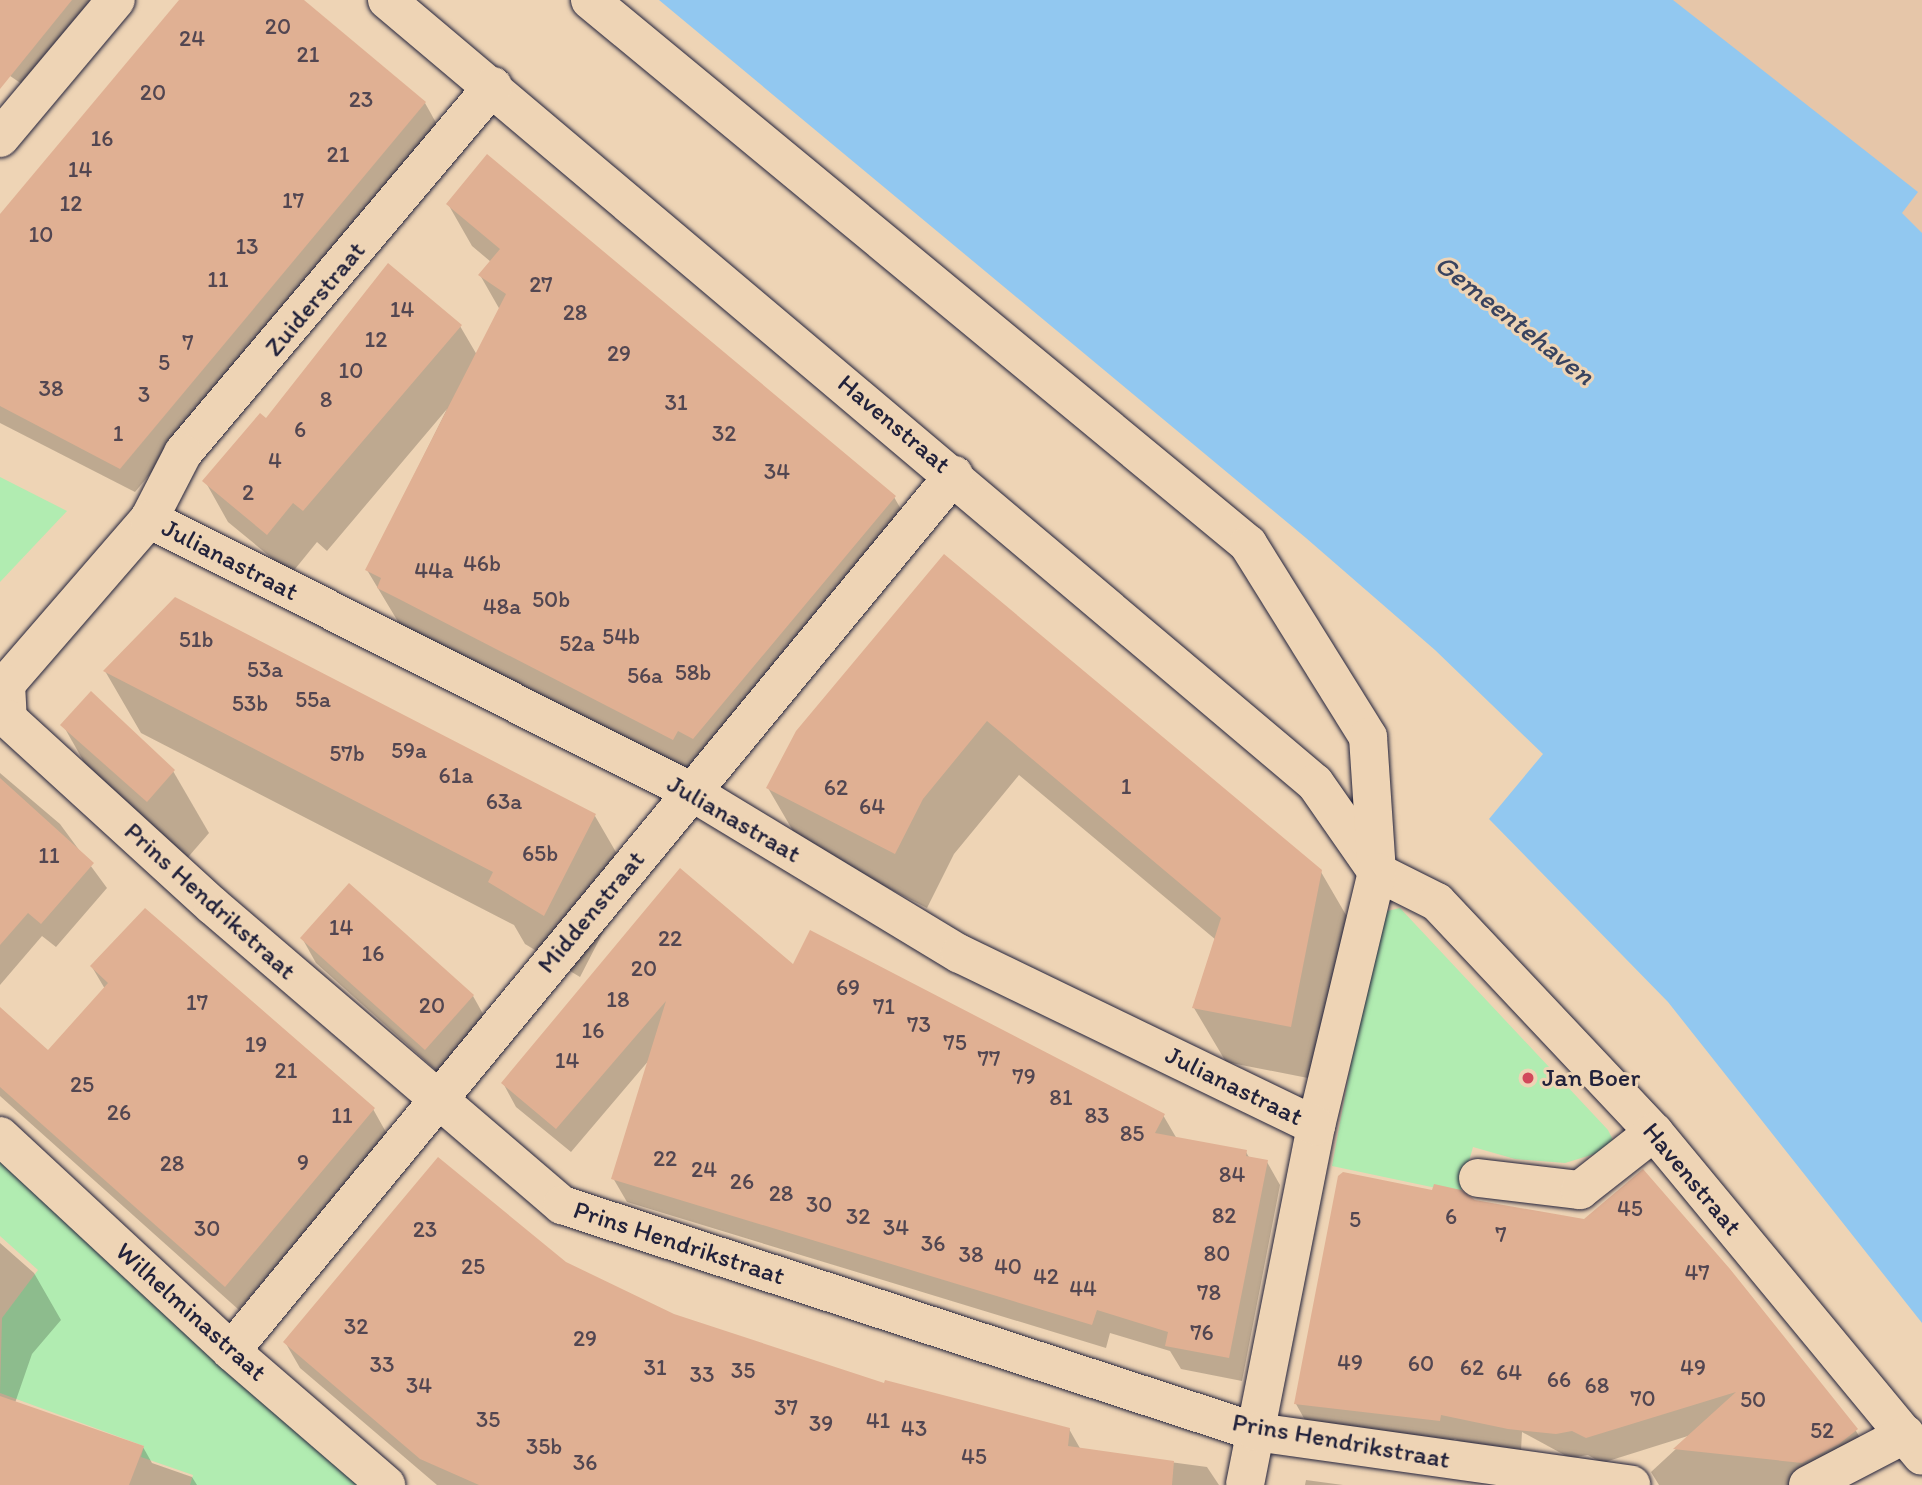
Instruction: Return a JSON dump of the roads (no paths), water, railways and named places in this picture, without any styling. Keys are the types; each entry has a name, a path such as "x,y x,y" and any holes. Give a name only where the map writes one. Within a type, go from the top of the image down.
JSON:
{"street":[{"path":"6,120 116,0"},
{"name":"Havenstraat","path":"387,0 494,86 1315,783 1377,872 1437,902 1654,1132 1914,1445"},
{"path":"590,0 1248,544 1368,737 1377,872 1316,1126 1245,1485"},
{"name":"Zuiderstraat","path":"149,519 183,453 494,86"},
{"name":"Middenstraat","path":"231,1351 434,1099 954,475"},
{"name":"Julianastraat","path":"149,519 692,792 960,954 1316,1126"},
{"name":"Prins Hendrikstraat","path":"149,519 6,684 8,719 213,906 434,1099 562,1205 1256,1432 1632,1485"},
{"path":"1478,1178 1580,1190 1654,1132"},
{"name":"Wilhelminastraat","path":"0,1136 231,1351 386,1485"},
{"path":"1808,1485 1914,1445"}],"water":[{"name":"Gemeentehaven","path":"659,0 1673,0 1918,192 1902,213 1922,233 1922,1323 1668,1002 1489,819 1543,754 1435,650 1306,538"}],"place":[{"name":"Jan Boer","path":"1528,1078"}]}
